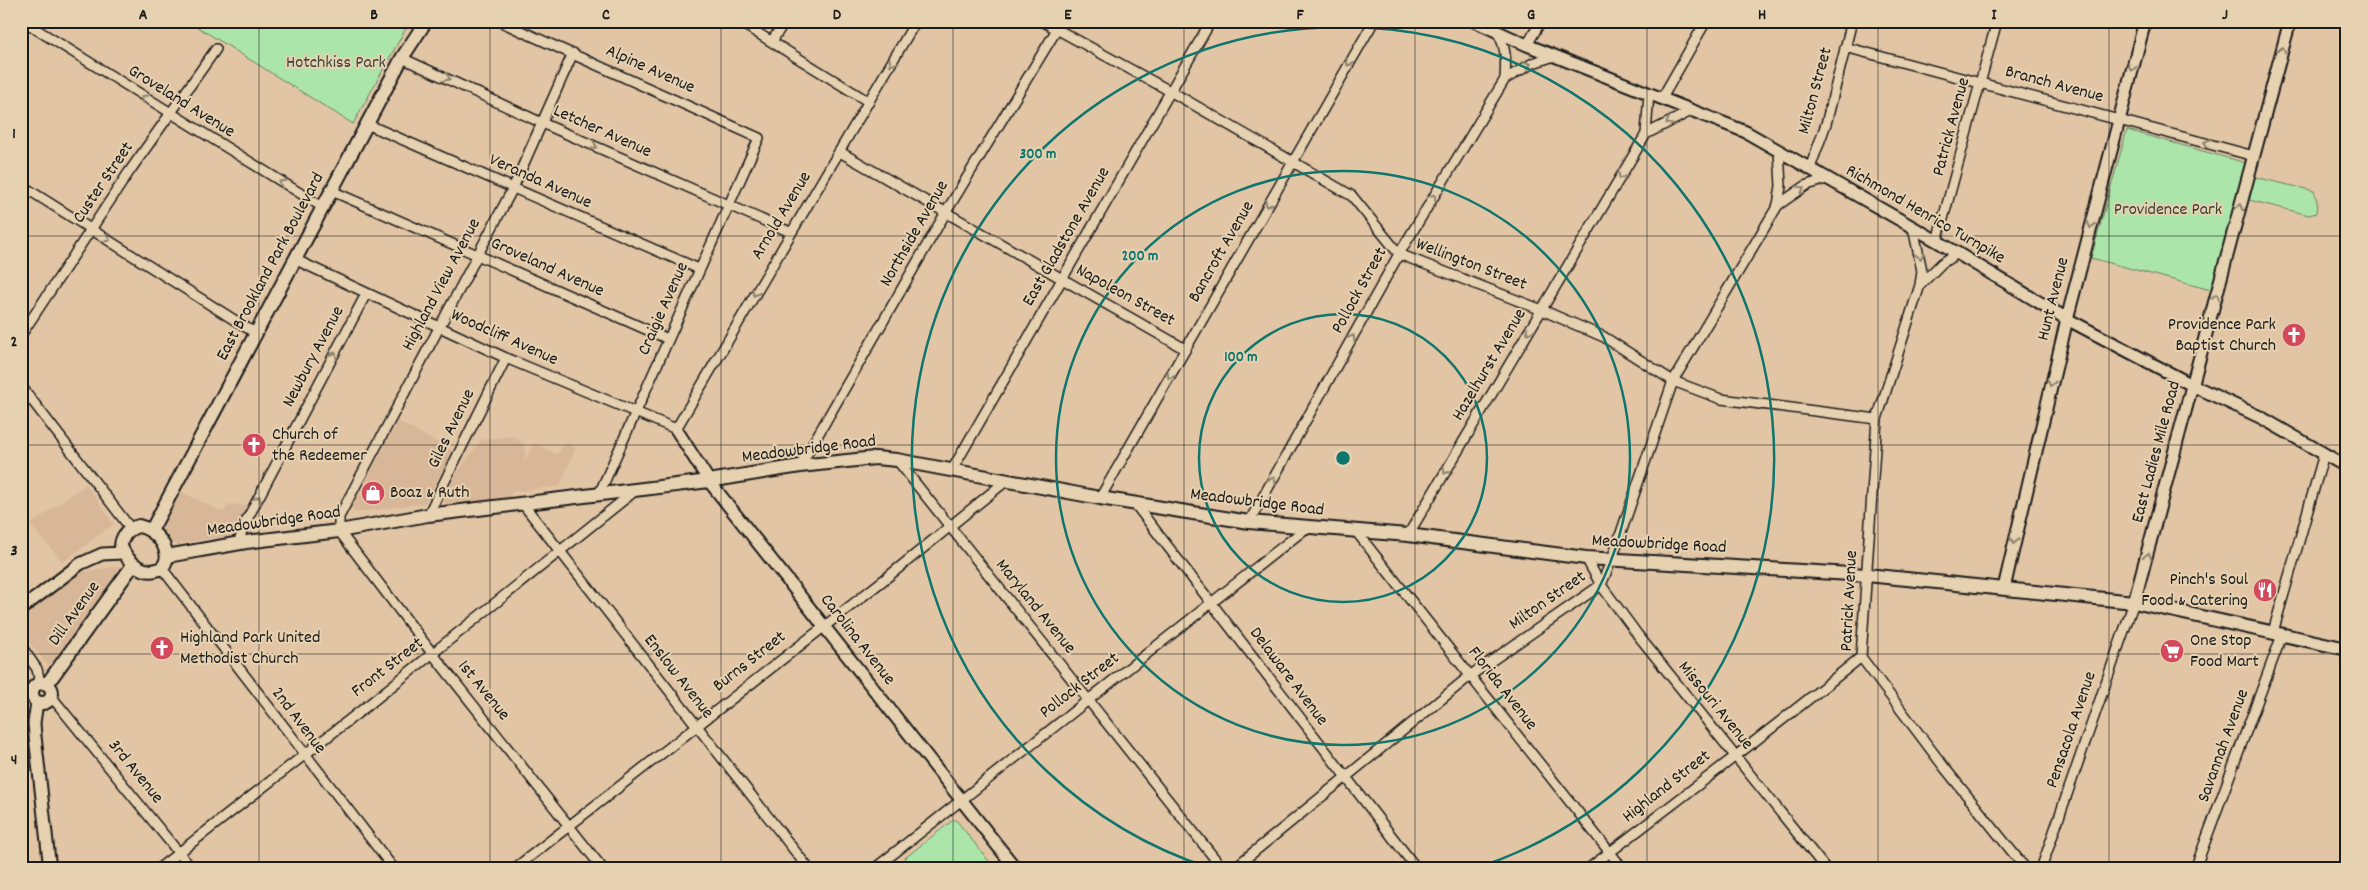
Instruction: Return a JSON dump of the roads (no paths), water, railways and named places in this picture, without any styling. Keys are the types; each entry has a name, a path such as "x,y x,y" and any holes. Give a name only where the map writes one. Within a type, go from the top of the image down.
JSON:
{"main road":[{"name":"East Brookland Park Boulevard","path":"151,531 294,260 369,125 402,58 426,21"},
{"name":"Meadowbridge Road","path":"164,561 239,543 339,530 428,515 709,481 800,466 875,458 897,460 1100,498 1249,522 1408,535 1586,558 1867,575 2134,602 2347,649"},
{"path":"139,526 151,531 162,543 164,561 153,572 144,571 133,565 123,553 121,541 131,529 139,526"},
{"name":"Dill Avenue","path":"43,683 133,565"},
{"path":"43,683 51,689 52,696 44,703 30,697 34,686 43,683"}],"street":[{"name":"Groveland Avenue","path":"23,21 171,115 324,208"},
{"name":"Alpine Avenue","path":"499,21 759,138"},
{"path":"738,21 868,102"},
{"path":"772,41 784,21"},
{"name":"Arnold Avenue","path":"676,429 790,232 840,152 916,21"},
{"name":"Wellington Street","path":"1042,21 1170,91 1352,196 1399,254 1542,310 1604,337 1673,381 1721,399 1878,419"},
{"name":"Northside Avenue","path":"800,466 946,212 1062,21"},
{"name":"East Gladstone Avenue","path":"952,470 1211,21"},
{"name":"Bancroft Avenue","path":"1100,498 1374,21"},
{"name":"Richmond Henrico Turnpike","path":"1474,21 1527,45 1746,132 1958,253 2067,319 2192,385 2262,418 2347,467"},
{"path":"1527,45 1541,21"},
{"path":"1662,98 1706,21"},
{"name":"Milton Street","path":"1810,168 1826,124 1852,21"},
{"name":"Patrick Avenue","path":"1937,241 1997,21"},
{"name":"Hunt Avenue","path":"2004,588 2067,319 2145,21"},
{"name":"East Ladies Mile Road","path":"2134,602 2290,21"},
{"name":"Pollock Street","path":"1249,522 1399,254 1505,79 1506,56 1502,39 1497,32"},
{"name":"Branch Avenue","path":"1845,47 2254,156"},
{"name":"Custer Street","path":"21,335 129,172 216,49"},
{"name":"Highland View Avenue","path":"339,530 339,518 513,188 573,53"},
{"name":"Pollock Street","path":"1505,79 1533,63 1554,56"},
{"name":"Letcher Avenue","path":"402,58 542,123 790,232"},
{"name":"Hazelhurst Avenue","path":"1408,535 1646,134 1649,93"},
{"path":"1646,134 1693,110"},
{"name":"Veranda Avenue","path":"369,125 699,269"},
{"name":"Craigie Avenue","path":"599,494 759,138"},
{"name":"Milton Street","path":"1233,869 1344,777 1471,676 1600,585 1612,559 1673,381 1778,205 1781,186 1779,151"},
{"name":"Napoleon Street","path":"840,152 1185,349"},
{"name":"Milton Street","path":"1778,205 1808,185 1827,179"},
{"path":"21,184 256,333"},
{"name":"Groveland Avenue","path":"332,190 668,339"},
{"name":"Patrick Avenue","path":"1913,227 1922,271 1920,285 1878,419 1861,657 1944,767 2026,869"},
{"name":"Patrick Avenue","path":"1920,285 1942,263 1958,253"},
{"name":"Woodcliff Avenue","path":"294,260 506,358 676,429"},
{"name":"Newbury Avenue","path":"239,543 243,527 366,294"},
{"name":"Giles Avenue","path":"428,515 506,358"},
{"path":"21,386 131,529"},
{"name":"Carolina Avenue","path":"676,429 709,481 1016,869"},
{"name":"Savannah Avenue","path":"2195,869 2278,634 2324,454"},
{"name":"Maryland Avenue","path":"897,460 1223,869"},
{"name":"Burns Street","path":"514,869 890,575 1006,481"},
{"name":"Front Street","path":"158,869 636,490"},
{"name":"Enslow Avenue","path":"523,504 809,869"},
{"name":"Delaware Avenue","path":"1135,504 1344,777 1417,869"},
{"name":"Pollock Street","path":"874,869 1305,528"},
{"name":"1st Avenue","path":"339,530 432,653 603,869"},
{"name":"Florida Avenue","path":"1355,530 1623,869"},
{"path":"21,609 80,564 102,554 123,553"},
{"name":"Missouri Avenue","path":"1586,558 1600,585 1734,756 1826,869"},
{"name":"2nd Avenue","path":"164,561 303,754 394,869"},
{"name":"Pensacola Avenue","path":"2041,869 2134,602"},
{"path":"21,646 37,669 43,683"},
{"name":"Highland Street","path":"1588,869 1796,710 1861,657"},
{"name":"3rd Avenue","path":"52,696 192,869"},
{"path":"30,697 50,869"}],"place":[{"name":"Providence Park Baptist Church","path":"2294,335"},
{"name":"Church of the Redeemer","path":"254,445"},
{"name":"Boaz & Ruth","path":"373,493"},
{"name":"Pinch's Soul Food & Catering","path":"2265,590"},
{"name":"Highland Park United Methodist Church","path":"162,648"},
{"name":"One Stop Food Mart","path":"2172,651"}],"park label":[{"name":"Hotchkiss Park","path":"336,63"},
{"name":"Providence Park","path":"2168,210"}]}
